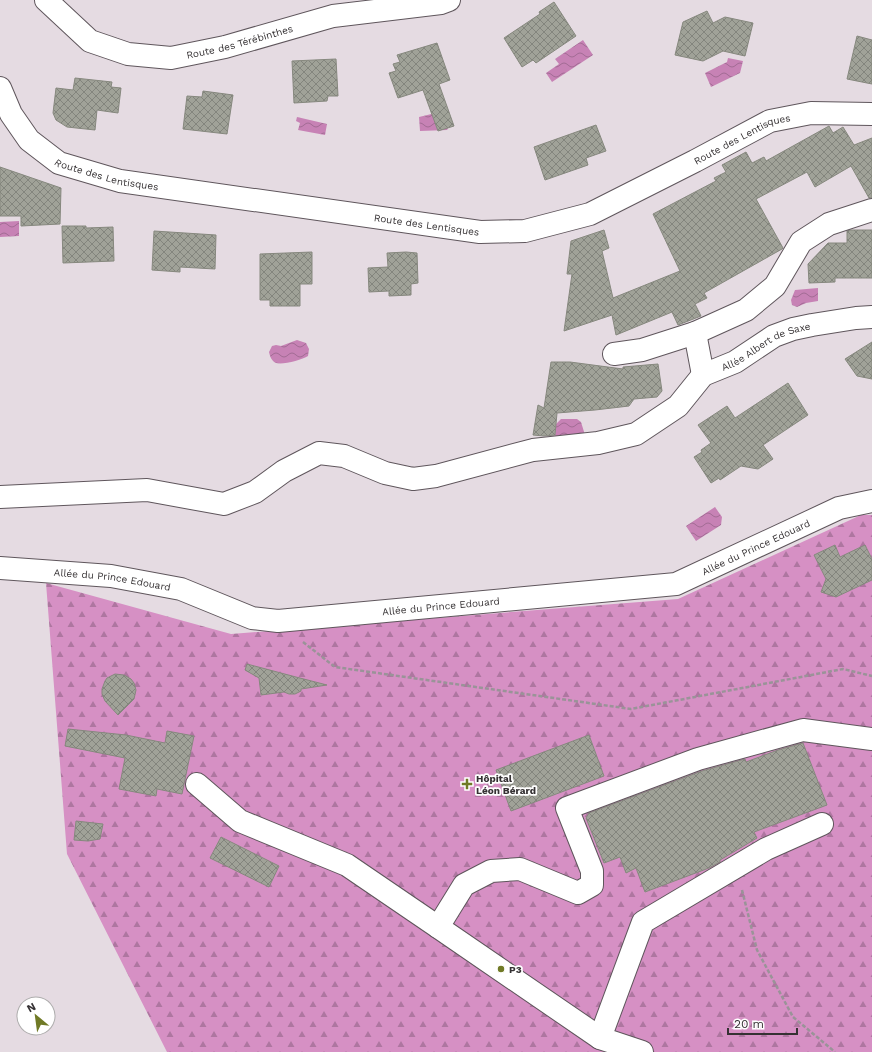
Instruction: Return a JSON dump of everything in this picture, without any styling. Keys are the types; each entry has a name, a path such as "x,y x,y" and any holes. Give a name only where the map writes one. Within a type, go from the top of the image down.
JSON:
{"street":[{"name":"Route des Térébinthes","path":"46,0 90,41 128,54 171,58 225,47 332,16 441,3 448,0"},
{"name":"Route des Lentisques","path":"0,88 11,114 30,140 59,163 120,181 480,232 525,231 590,214 770,122 811,113 872,114"},
{"path":"614,354 642,350 695,333 746,310 775,286 801,242 829,224 872,210"},
{"name":"Allée Albert de Saxe","path":"703,375 735,362 774,336 793,329 834,321 872,317"},
{"path":"0,497 147,490 224,504 255,492 284,472 319,453 344,456 385,473 413,479 436,476 533,450 598,443 636,434 678,406 703,375 695,333"},
{"name":"Allée du Prince Edouard","path":"0,568 111,576 181,589 252,618 278,621 676,584 839,508 872,501"},
{"path":"438,927 464,885 491,871 520,869 578,893 592,885 592,871 567,808 698,759 803,730 872,739"},
{"path":"197,784 240,821 347,865 600,1038 642,1052"},
{"path":"600,1038 643,922 766,849 822,824"}],"path":[{"path":"278,621 335,667 631,709 843,669 872,676"},
{"path":"737,866 757,950 793,1017 835,1052"}],"green space":[{"name":"Hôpital Léon Bérard","path":"861,515 872,515 872,1052 167,1052 67,854 46,583 231,634 678,599"}],"water":[{"path":"583,40 593,55 552,82 546,73 559,64 555,59"},
{"path":"728,58 743,61 740,73 711,87 705,73 727,62"},
{"path":"448,110 450,125 447,130 420,131 419,117"},
{"path":"297,117 327,124 325,135 298,130 300,123 296,121"},
{"path":"19,221 19,236 0,237 0,222"},
{"path":"818,288 818,301 806,303 797,307 792,305 791,300 795,290"},
{"path":"297,340 306,343 309,349 308,356 288,363 276,363 272,360 269,352 272,346 281,346"},
{"path":"561,419 577,419 581,422 585,435 555,436 556,424"},
{"path":"715,507 722,517 721,525 696,541 686,526"}],"building":[{"path":"554,2 576,36 536,63 533,60 522,67 504,38 540,14 539,12"},
{"path":"707,11 713,23 725,17 753,23 745,56 723,51 703,61 675,55 683,22"},
{"path":"857,36 872,40 872,84 847,79"},
{"path":"437,43 450,80 439,84 454,126 438,131 423,90 398,98 389,73 396,71 393,64 400,62 397,55"},
{"path":"336,59 338,96 328,96 327,101 294,103 292,61"},
{"path":"75,78 112,82 111,87 121,88 118,113 97,110 95,130 67,127 56,120 53,113 56,88 73,90"},
{"path":"203,91 233,95 227,134 183,129 187,96 202,97"},
{"path":"596,125 606,151 586,158 588,165 545,180 534,147"},
{"path":"829,126 833,133 843,127 854,145 872,138 872,198 869,198 851,166 815,187 807,172 756,199 783,248 704,293 707,298 695,304 701,316 678,325 672,312 616,335 612,315 564,331 572,274 567,274 571,241 604,230 609,248 602,251 613,298 680,271 653,214 716,181 714,178 726,172 722,165 746,152 752,163 764,157 766,161"},
{"path":"0,167 61,188 60,224 21,226 21,216 0,216"},
{"path":"62,226 86,226 86,228 113,227 114,261 63,263"},
{"path":"872,230 872,278 835,278 835,282 809,283 808,264 828,243 847,243 847,231"},
{"path":"154,231 216,235 215,269 180,267 180,272 152,270"},
{"path":"312,252 312,284 300,284 300,306 270,306 270,300 260,300 260,254"},
{"path":"387,253 417,253 418,283 411,284 411,295 389,296 389,291 369,292 368,268 388,267"},
{"path":"872,342 872,379 857,376 845,359"},
{"path":"551,362 570,362 623,369 623,367 658,364 662,391 657,397 634,399 629,406 557,413 555,435 533,435 538,405 544,408"},
{"path":"788,383 808,415 763,445 773,459 758,469 741,466 720,480 719,478 711,483 694,457 702,452 701,450 711,443 698,425 727,406 735,418"},
{"path":"835,545 840,557 865,545 872,559 872,580 836,597 821,592 826,579 814,555"},
{"path":"247,664 327,685 301,689 301,691 295,694 284,692 261,695 259,678 245,670"},
{"path":"115,674 124,675 131,679 136,690 134,699 118,715 105,701 102,694 105,681 107,678"},
{"path":"68,729 126,735 165,743 167,731 194,736 182,794 157,789 156,796 119,789 125,758 65,746"},
{"path":"589,735 604,776 511,811 496,770"},
{"path":"803,743 827,805 754,832 757,838 720,860 720,862 709,868 645,892 636,868 626,873 620,857 604,863 586,818 589,813 702,771 745,759 746,762 778,750"},
{"path":"76,821 103,824 100,839 88,841 74,840"},
{"path":"221,837 279,866 269,887 210,858"}],"place":[{"name":"Hôpital Léon Bérard","path":"467,784"},
{"name":"P3","path":"501,969"}]}
